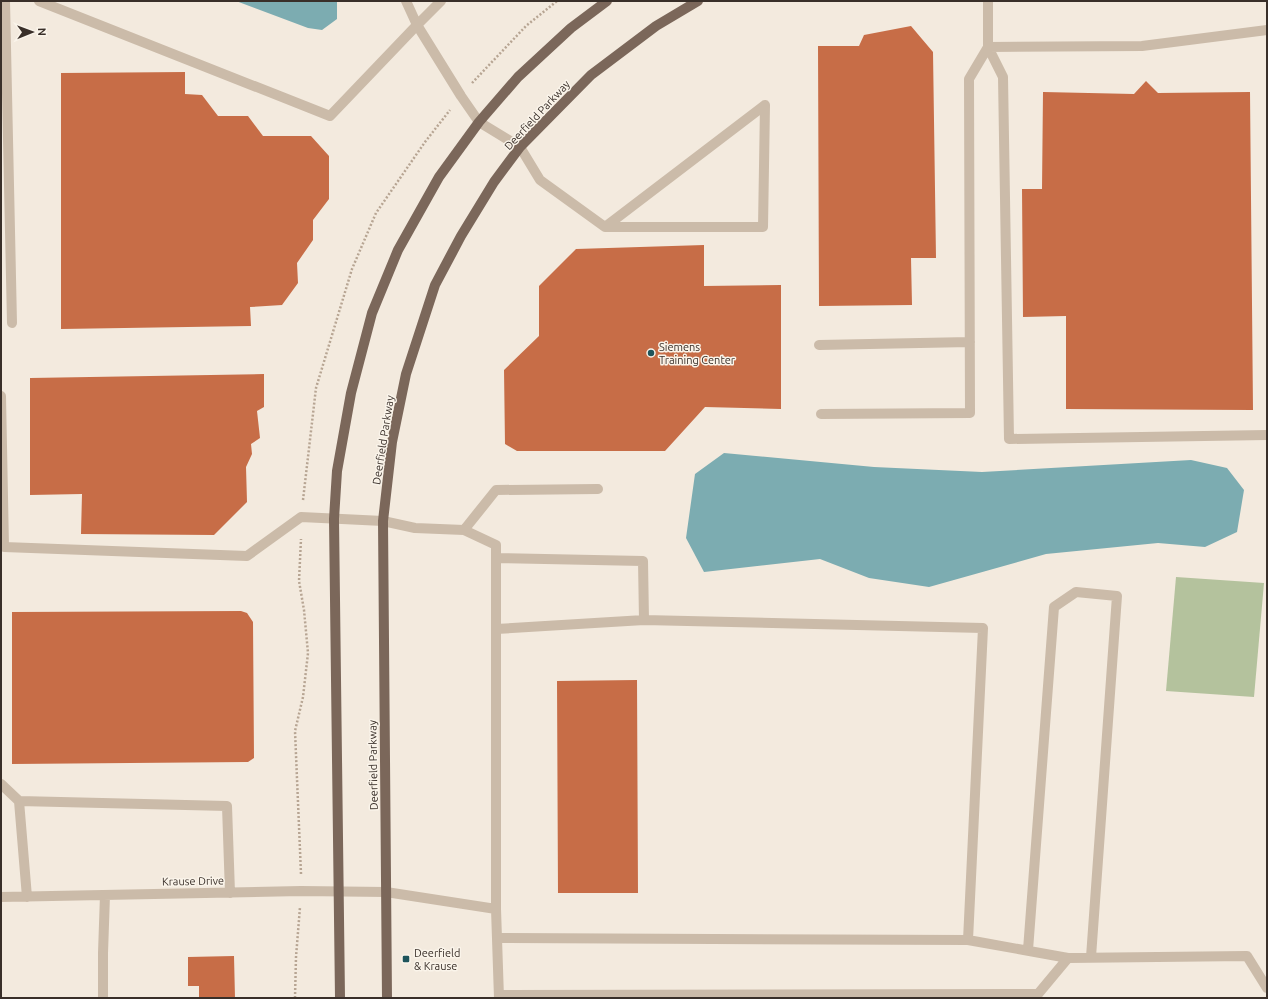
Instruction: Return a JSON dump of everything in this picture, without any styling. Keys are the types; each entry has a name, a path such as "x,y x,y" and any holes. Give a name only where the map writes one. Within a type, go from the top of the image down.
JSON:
{"main road":[{"path":"340,998 334,519 337,471 351,393 372,313 401,243 439,176 479,122 518,77 571,28 607,1"},
{"name":"Deerfield Parkway","path":"387,998 383,521 392,442 406,374 435,285 461,236 494,182 520,147 591,75 656,26 698,1"}],"street":[{"path":"5,1 12,323"},
{"path":"39,1 330,116 416,25 441,1"},
{"path":"406,1 416,25 479,122 520,147 540,180 605,227 763,226 765,105 605,227"},
{"path":"988,1 988,47 1003,77 1009,440 1267,435"},
{"path":"988,47 1142,46 1267,30"},
{"path":"821,414 970,413 969,79 988,47"},
{"path":"819,345 970,342"},
{"path":"1,396 4,547 247,556 301,517 383,521 415,528 464,530 496,545 496,909 499,996 1038,994 1068,958"},
{"path":"464,530 496,490 598,488"},
{"path":"496,558 643,561 644,620"},
{"path":"1028,950 1054,607 1076,592 1117,596 1091,957"},
{"path":"496,629 644,620 983,628 968,940"},
{"path":"1,784 19,801 27,897"},
{"path":"19,801 227,806 230,893"},
{"name":"Krause Drive","path":"1,897 386,892 496,909"},
{"path":"103,998 102,953 105,895"},
{"path":"497,938 968,940 1068,958 1247,956 1267,988"}],"green space":[{"path":"1176,577 1264,583 1254,697 1166,691"}],"water":[{"path":"236,1 337,1 337,19 322,30 308,28"},
{"path":"724,453 874,467 982,472 1191,460 1227,468 1244,490 1237,532 1205,547 1158,543 1046,554 929,587 869,578 820,559 704,572 686,538 695,474"}],"building":[{"path":"911,26 933,52 936,258 911,258 912,305 819,306 818,46 859,46 864,35"},
{"path":"185,72 185,94 202,95 218,116 248,116 263,136 311,136 329,156 329,199 313,220 313,240 297,263 298,283 282,305 250,307 251,326 61,329 61,73"},
{"path":"1146,81 1158,93 1250,92 1253,410 1066,409 1066,316 1023,317 1022,189 1042,189 1043,92 1134,94"},
{"name":"Siemens Training Center","path":"704,245 704,286 781,285 781,409 705,407 665,451 517,451 505,444 504,370 539,336 539,286 576,249"},
{"path":"264,374 264,407 257,411 260,438 251,444 252,454 246,467 247,502 214,535 81,534 82,494 30,495 30,378"},
{"path":"241,611 247,613 253,622 254,758 248,762 12,764 12,612"},
{"path":"637,680 638,893 558,893 557,681"},
{"path":"234,956 235,998 199,998 199,986 188,986 188,957"}],"place":[{"name":"Siemens Training Center","path":"651,353"},
{"name":"Deerfield & Krause","path":"406,959"}]}
